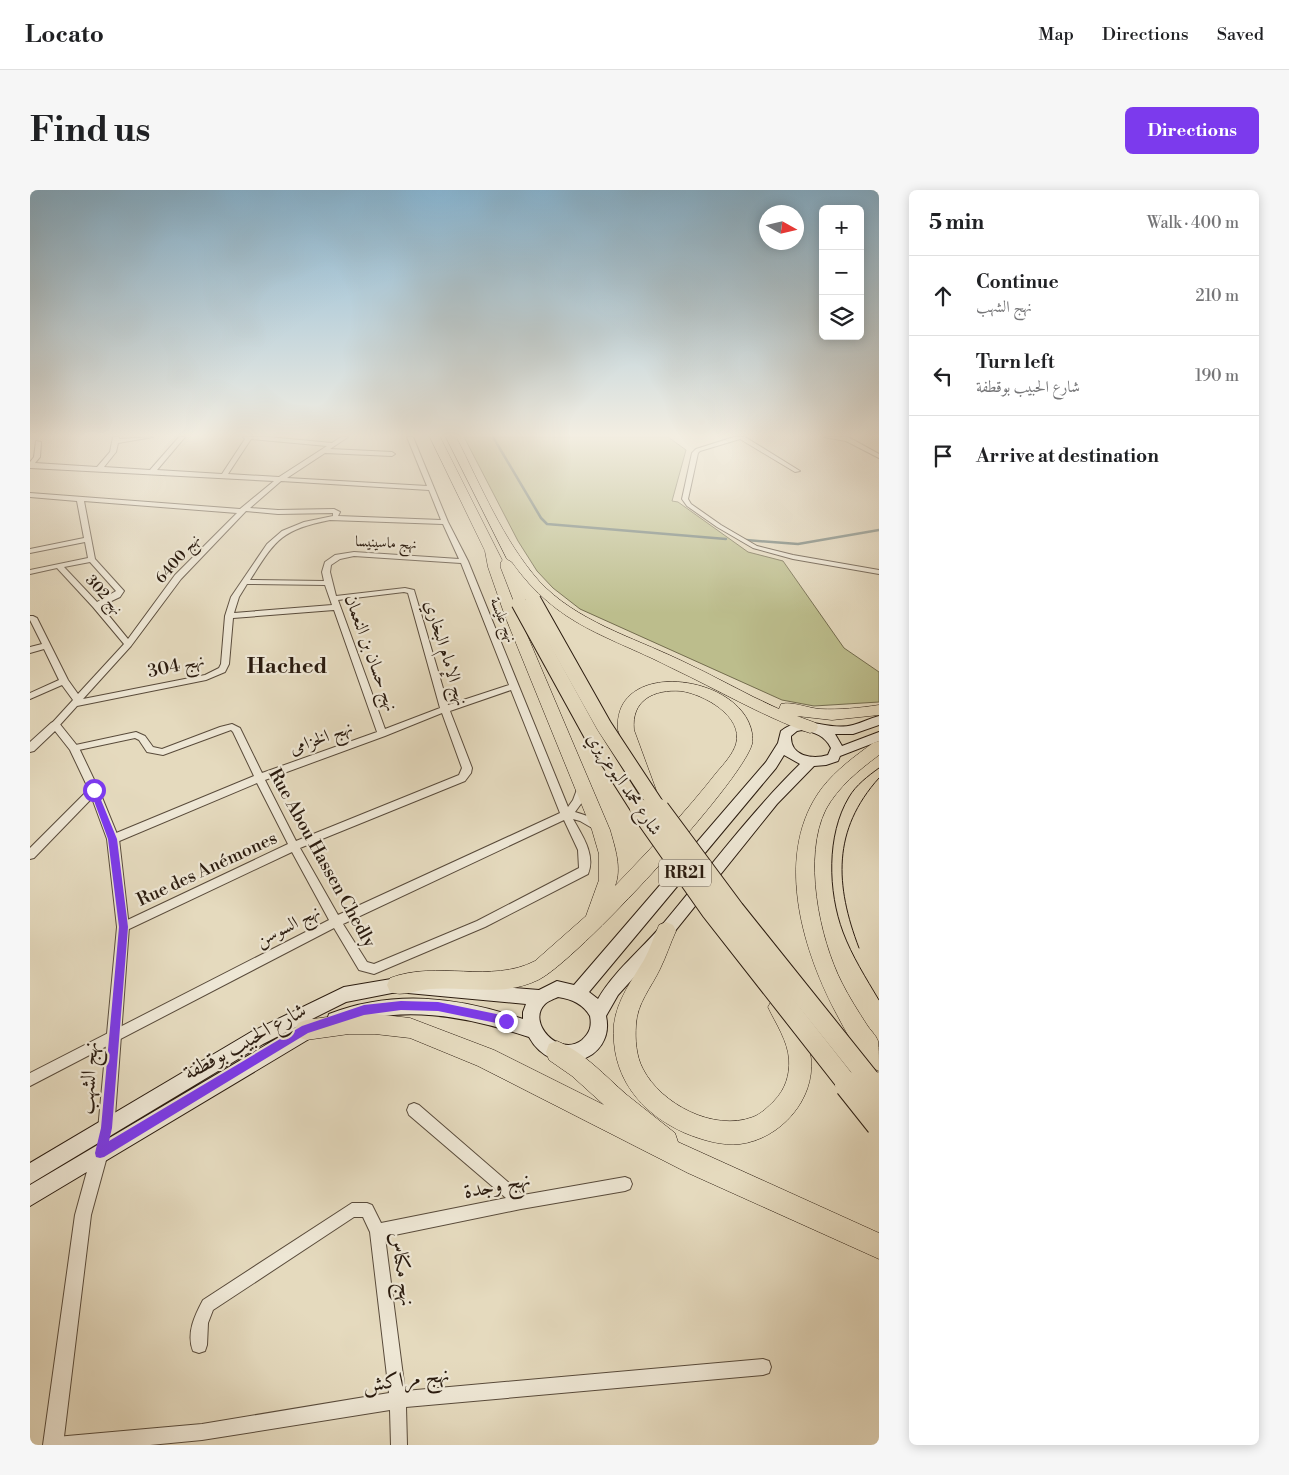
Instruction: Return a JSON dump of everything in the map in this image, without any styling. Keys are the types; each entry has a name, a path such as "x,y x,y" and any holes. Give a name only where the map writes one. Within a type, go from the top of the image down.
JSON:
{"highway":[{"name":"شارع محمد البوعزيزي","path":"464,496 491,552 526,602 650,798 770,957 879,1091"},
{"name":"شارع محمد البوعزيزي","path":"481,496 509,550 526,602 572,702 618,779 754,966 879,1124"},
{"path":"509,550 540,590 566,610 605,632 699,675 779,716 815,728"},
{"path":"491,552 494,567 512,616 601,830 608,854 608,880 592,922"},
{"path":"699,675 772,704 800,712 849,714 879,710"},
{"path":"397,985 434,979 512,980 542,969 592,922 686,822 728,769 743,746 744,732 739,718 718,700 693,687 674,686 658,688 642,693 632,701 626,711 626,729 650,798"},
{"path":"879,747 846,771 820,804 809,834 805,875 811,930 825,970 843,1006 879,1060"},
{"path":"666,931 652,965 632,998 625,1023 626,1052 635,1078 650,1097 676,1118 712,1131 741,1132 765,1124 782,1112 797,1087 800,1060 790,1025 754,966"},
{"path":"306,1030 349,1024 374,1024 417,1031 486,1058 697,1164 879,1246"},
{"path":"557,1052 580,1068 619,1103 697,1164"}],"main road":[{"path":"815,728 831,738 837,748 833,758 827,761 810,762 794,755 784,744 783,739 788,730 794,727 815,728 853,730 879,720"},
{"path":"836,753 879,736"},
{"path":"578,993 771,765 784,744"},
{"path":"598,1015 612,990 666,931 772,800 810,762"},
{"name":"شارع الحبيب بوقطفة","path":"30,1174 257,1038 344,995 397,985 539,998"},
{"path":"567,989 578,993 590,1002 598,1015 599,1026 596,1037 590,1046 580,1052 569,1054 557,1052 542,1044 533,1030 531,1013 539,998 547,992 567,989"},
{"name":"شارع الحبيب بوقطفة","path":"30,1196 306,1030 364,1010 401,1006 438,1007 474,1013 533,1030"}],"street":[{"path":"39,496 267,512 300,510 334,511 336,512 335,518 445,522"},
{"name":"نهج 6400","path":"55,725 128,644 178,577 244,510 261,496"},
{"name":"نهج عليسة","path":"433,496 464,561 567,814"},
{"path":"686,496 685,499 689,504 719,526 755,547 793,557 879,572"},
{"path":"80,498 92,559 106,578 120,591 117,595 96,605"},
{"name":"نهج 304","path":"76,702 215,674 222,670 225,664 228,616 235,597 269,546 284,532 306,523 335,518"},
{"path":"30,551 88,539"},
{"name":"نهج ماسينيسا","path":"328,583 326,572 328,564 332,560 345,555 464,561"},
{"path":"30,572 92,559"},
{"name":"نهج 302","path":"59,566 96,605 128,644"},
{"path":"244,582 328,583"},
{"name":"نهج حسان بن النعمان","path":"328,583 382,734"},
{"name":"نهج الإمام البخاري","path":"336,603 405,590 411,592 446,708 467,768"},
{"path":"228,616 336,603"},
{"path":"33,618 76,702"},
{"path":"30,650 46,646"},
{"path":"30,696 64,681"},
{"name":"نهج الخزامى","path":"112,839 259,778 382,734 446,708 514,686"},
{"path":"30,748 55,725"},
{"name":"نهج الشهب","path":"54,1445 83,1216 106,1128 123,927 112,839 94,790 74,748 55,725"},
{"name":"Rue Abou Hassen Chedly","path":"74,748 136,735 142,738 150,750 163,752 232,727 237,730 259,778 335,922 363,966 374,969 481,924 584,871 587,864 585,854 567,814"},
{"name":"Rue des Anémones","path":"123,927 294,846 462,778 467,768"},
{"path":"582,787 578,801 567,814 583,818 601,830"},
{"path":"30,855 94,790"},
{"name":"نهج السوسن","path":"30,1080 335,922 567,814"},
{"path":"414,1110 521,1202"},
{"name":"نهج وجدة","path":"377,1231 521,1202 626,1184"},
{"name":"نهج مكناس","path":"199,1346 200,1322 208,1305 352,1210 367,1210 377,1231 398,1400 399,1445"},
{"name":"نهج مراكش","path":"54,1445 202,1432 398,1400 763,1367"}],"green space":[{"path":"494,496 673,496 672,501 678,502 748,552 783,561 844,648 879,672 879,702 814,706 782,700 580,609 553,588 537,571 518,541"}],"waterway":[{"path":"528,496 541,518 547,524 726,539"},
{"path":"746,540 798,544 879,530"}],"tram line":[{"path":"879,768 855,789 849,797 836,828 832,864 834,899 843,932 855,958 879,1000"},
{"path":"859,948 845,902 842,859 846,838 853,818 864,798 879,778"}],"district":[{"name":"Hached","path":"287,666"}],"route":[{"path":"94,790 112,839 123,927 106,1128 100,1153 306,1030 364,1010 401,1006 438,1007 506,1021"}]}
